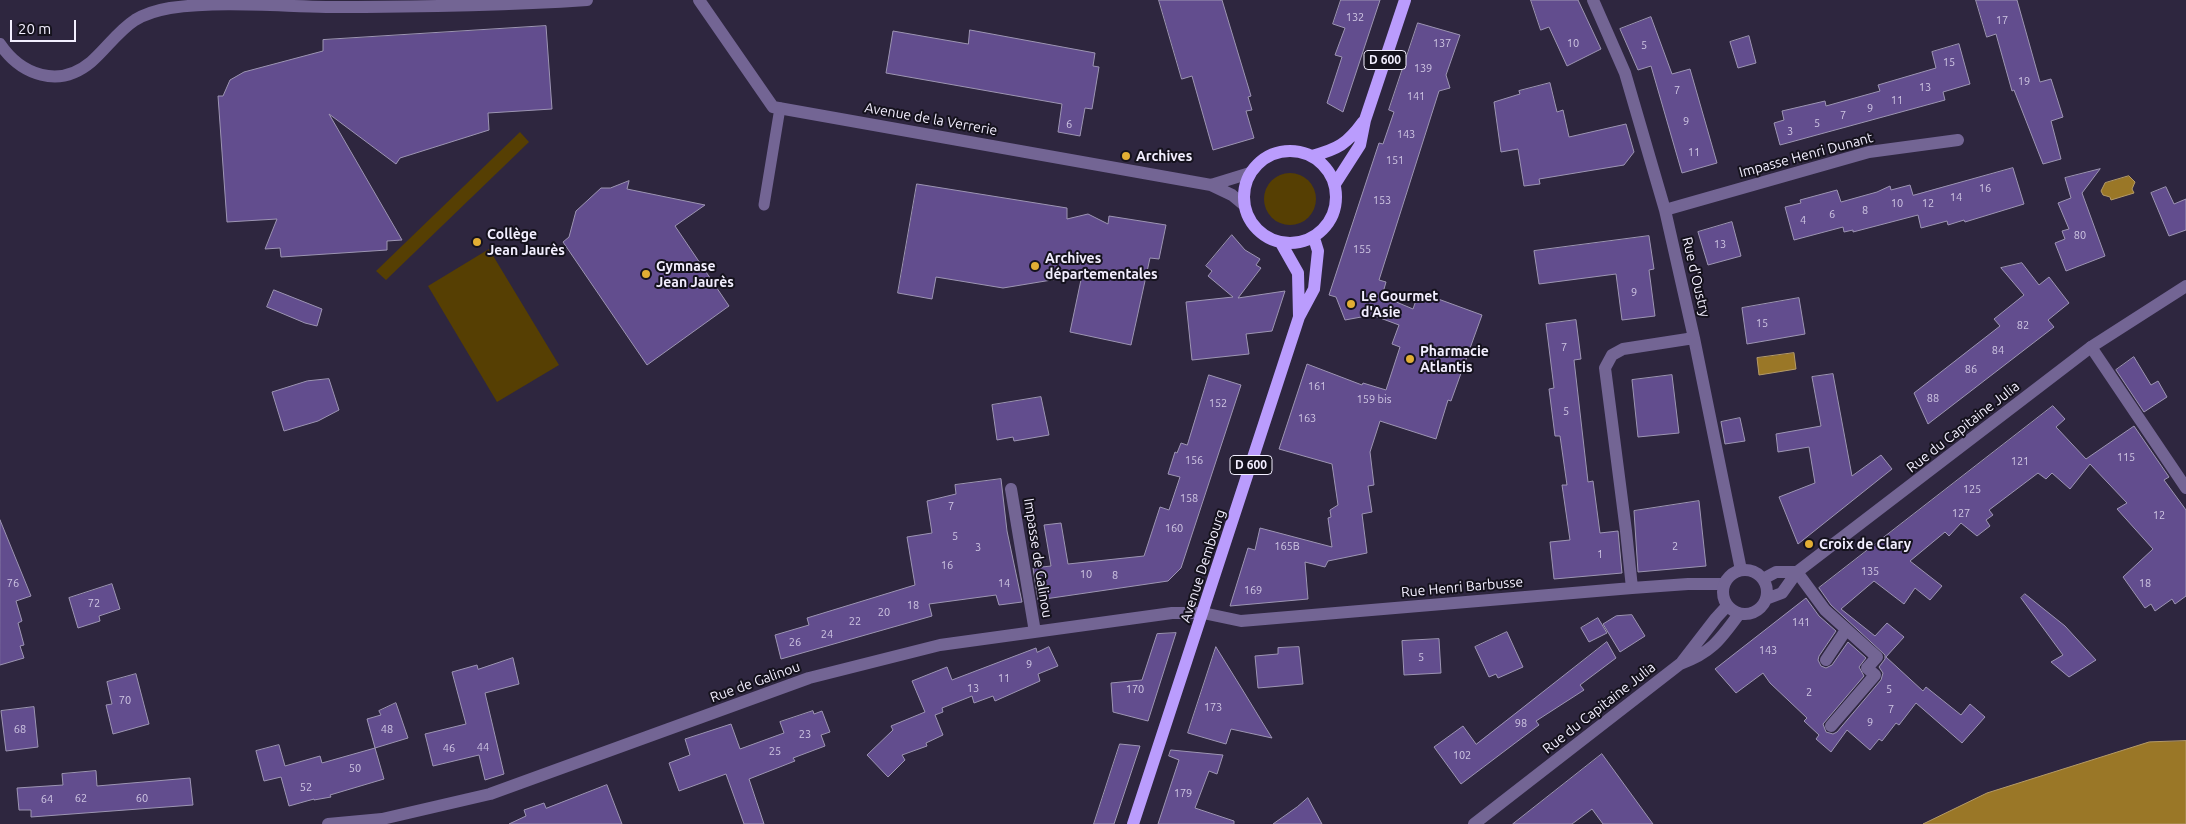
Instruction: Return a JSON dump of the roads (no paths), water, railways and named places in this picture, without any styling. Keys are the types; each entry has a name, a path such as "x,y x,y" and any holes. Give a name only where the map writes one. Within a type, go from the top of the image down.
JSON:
{"main road":[{"name":"D 600","path":"1335,184 1360,145 1365,120 1405,0"},
{"name":"D 600","path":"1312,156 1343,145 1352,138 1365,120"},
{"path":"1294,151 1312,156 1326,168 1335,184 1336,207 1328,224 1314,238 1297,244 1281,243 1266,238 1253,226 1244,205 1244,188 1250,173 1262,160 1277,152 1294,151"},
{"name":"Avenue Dembourg","path":"1133,824 1300,317 1314,289 1318,251 1314,238"},
{"name":"Avenue Dembourg","path":"1281,243 1298,274 1300,317"}],"street":[{"path":"0,44 18,65 40,75 52,76 71,73 82,68 134,21 170,8 217,6 428,7 587,0"},
{"path":"699,0 773,106 780,108"},
{"name":"Rue d'Oustry","path":"1592,0 1625,73 1665,210 1694,338 1740,570"},
{"name":"Avenue de la Verrerie","path":"780,108 1211,185 1232,195 1244,205"},
{"name":"Impasse Henri Dunant","path":"1665,210 1868,152 1958,140"},
{"name":"Avenue de la Verrerie","path":"1211,185 1250,173"},
{"name":"Rue du Capitaine Julia","path":"1474,824 1680,664 1700,656 1721,639 1739,614 1752,614 1763,605 1766,599 1782,593 1798,572 2091,347 2186,286"},
{"path":"1632,588 1626,530 1605,382 1605,368 1612,355 1623,349 1694,338"},
{"path":"2091,347 2186,488"},
{"name":"Impasse de Galinou","path":"1011,489 1035,632"},
{"path":"1739,614 1727,606 1722,592 1724,584 1730,575 1740,570 1753,571 1763,578 1767,592 1766,599"},
{"path":"1763,578 1776,572 1798,572 1825,610 1877,657 1867,668 1875,675 1831,726"},
{"name":"Rue Henri Barbusse","path":"1203,613 1241,621 1632,588 1688,584 1724,584"},
{"path":"1680,664 1727,606"},
{"name":"Rue de Galinou","path":"328,824 382,819 490,794 809,678 940,644 1172,613 1203,613"},
{"path":"1826,660 1846,630"}],"lane":[{"path":"764,205 780,108"}],"place":[{"name":"Archives","path":"1126,156"},
{"name":"Collège Jean Jaurès","path":"477,242"},
{"name":"Archives départementales","path":"1035,266"},
{"name":"Gymnase Jean Jaurès","path":"646,274"},
{"name":"Le Gourmet d'Asie","path":"1351,304"},
{"name":"Pharmacie Atlantis","path":"1410,359"},
{"name":"Croix de Clary","path":"1809,544"}]}
